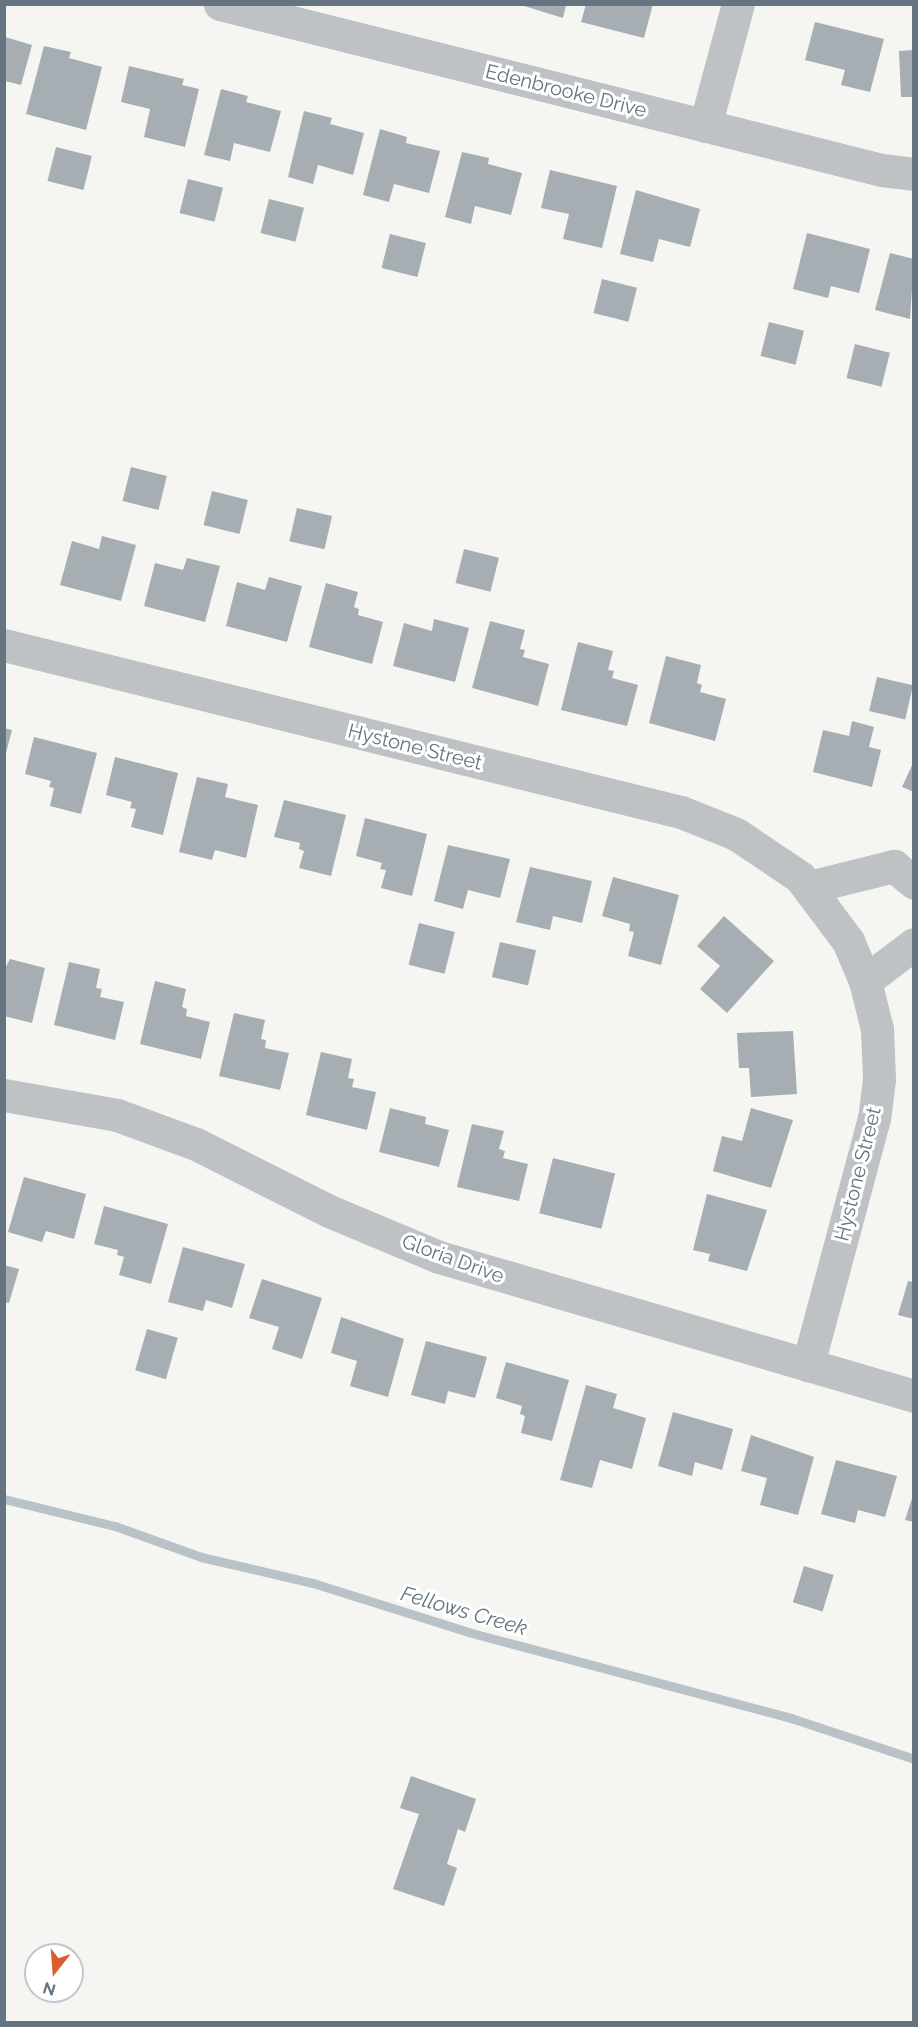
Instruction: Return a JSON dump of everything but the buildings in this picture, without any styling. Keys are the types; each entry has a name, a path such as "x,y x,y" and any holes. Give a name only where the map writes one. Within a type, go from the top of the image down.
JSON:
{"street":[{"name":"Edenbrooke Drive","path":"220,4 705,126 914,174"},
{"path":"705,126 738,4"},
{"name":"Hystone Street","path":"4,645 681,812 736,834 782,862 809,887 848,941 865,981 877,1029 879,1079 874,1118 808,1365"},
{"path":"809,887 894,866 914,883"},
{"path":"865,981 914,944"},
{"name":"Gloria Drive","path":"4,1095 117,1115 196,1144 329,1211 440,1257 914,1396"}],"waterway":[{"name":"Fellows Creek","path":"4,1499 115,1526 201,1557 313,1583 468,1632 791,1718 914,1759"}]}
